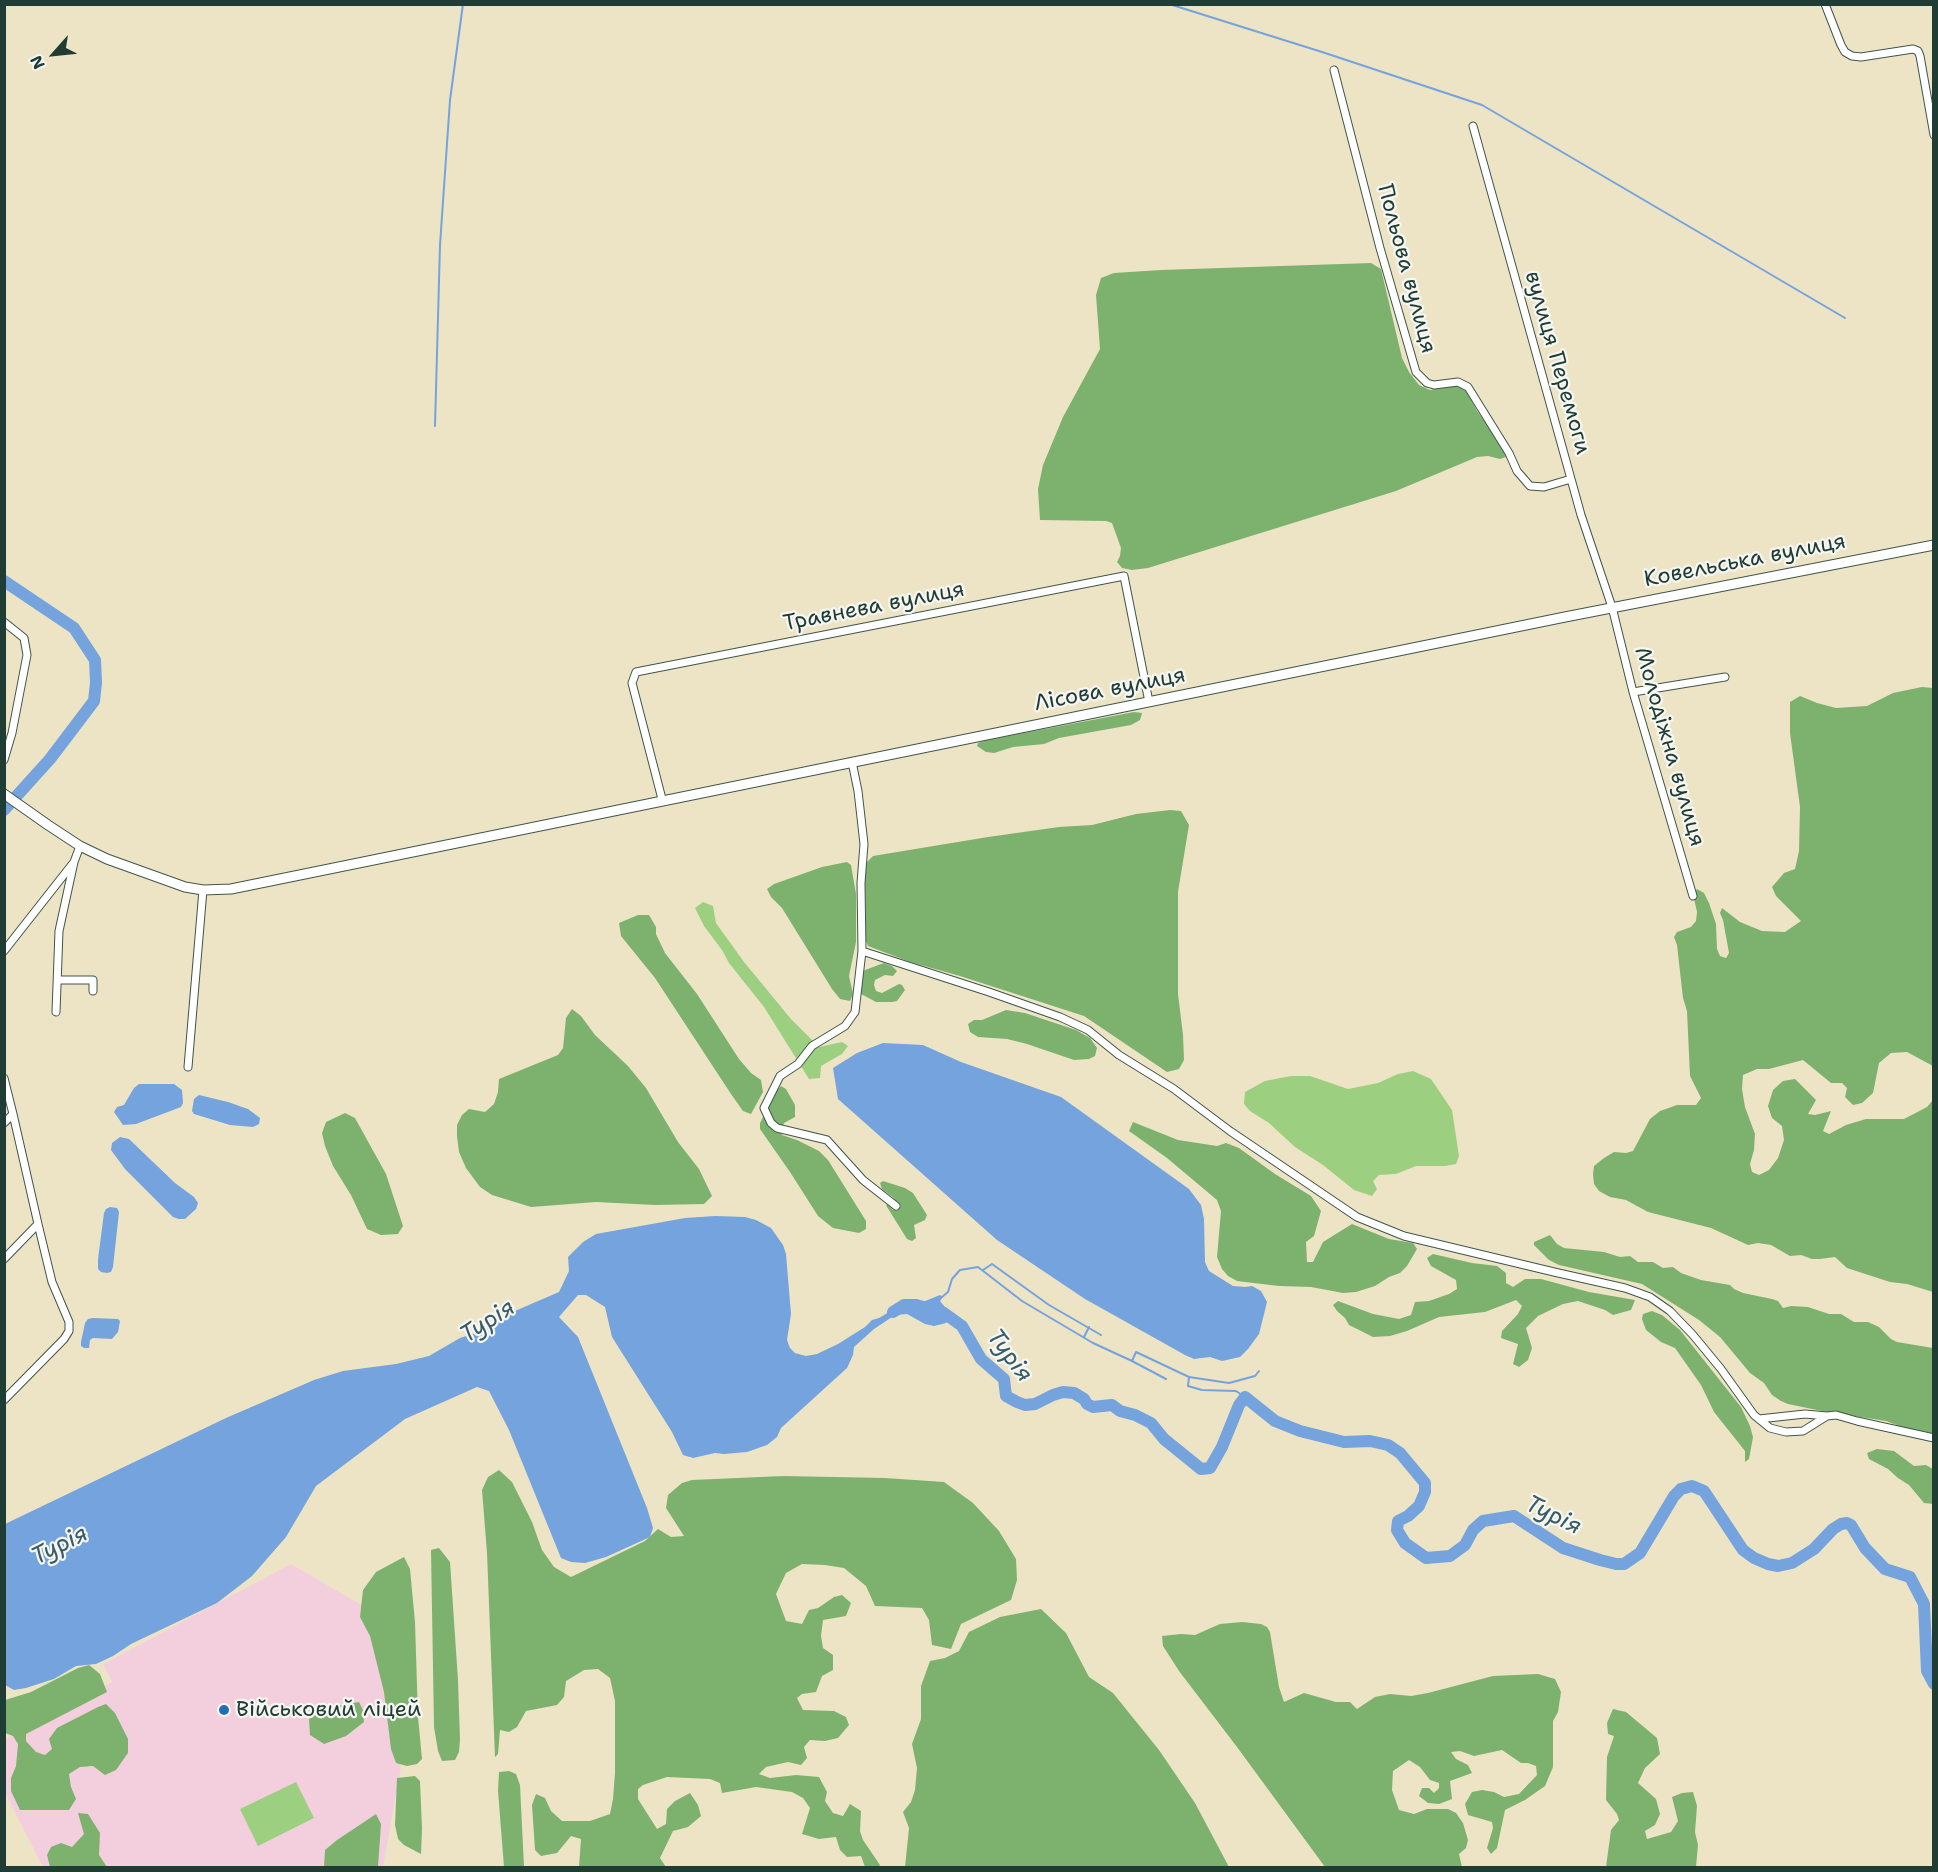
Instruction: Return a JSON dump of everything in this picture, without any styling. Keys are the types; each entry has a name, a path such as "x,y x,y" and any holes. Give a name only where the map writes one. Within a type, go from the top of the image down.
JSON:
{"street":[{"path":"1826,4 1841,45 1845,52 1852,56 1861,57 1913,49 1918,51 1934,135"},
{"name":"Польова вулиця","path":"1334,70 1380,248 1416,372 1427,383 1434,385 1458,382 1468,387 1509,453 1517,471 1530,486 1544,487 1571,479"},
{"name":"вулиця Перемоги","path":"1473,126 1571,479 1612,607"},
{"name":"Ковельська вулиця","path":"1565,617 1934,545"},
{"name":"Травнева вулиця","path":"662,799 632,683 636,672 1124,576 1149,702"},
{"name":"Молодіжна вулиця","path":"1612,607 1633,692 1693,896"},
{"name":"Лісова вулиця","path":"6,795 80,846 107,859 170,883 203,890 231,889 662,799 1565,617"},
{"path":"4,622 24,638 27,655 12,733 4,760"},
{"path":"1633,692 1725,677"},
{"path":"852,762 864,844 861,883 862,951 855,1012 839,1030 812,1046 798,1064 780,1076 765,1108 771,1123 777,1128 827,1140 862,1180 896,1206"},
{"path":"56,1012 59,931 74,861 80,846"},
{"path":"4,951 74,861"},
{"path":"188,1067 203,890"},
{"path":"862,951 989,992 1060,1017 1088,1030 1119,1055 1174,1089 1222,1125 1357,1217 1404,1236 1625,1287 1650,1297 1670,1311 1693,1335 1759,1419 1770,1428 1803,1431 1827,1416"},
{"path":"58,980 93,980 93,992"},
{"path":"4,1078 52,1281 69,1322 69,1331 64,1339 4,1400"},
{"path":"4,1123 13,1114"},
{"path":"4,1259 38,1224"},
{"path":"1759,1419 1805,1414 1836,1415 1934,1438"}],"shaded area":[{"name":"Військовий ліцей","path":"291,1564 372,1611 401,1767 383,1867 43,1867 5,1793 5,1739 112,1682 103,1664"}],"green space":[{"path":"1371,263 1381,269 1402,358 1409,372 1419,385 1430,390 1458,385 1467,392 1477,411 1504,448 1506,457 1500,459 1488,456 1477,457 1396,491 1148,568 1132,570 1122,568 1117,562 1121,548 1112,523 1040,520 1038,489 1043,465 1063,417 1100,349 1096,295 1101,278 1114,273 1161,270"},
{"path":"1922,687 1933,688 1933,1066 1907,1052 1891,1053 1879,1063 1873,1093 1862,1103 1853,1105 1845,1097 1847,1088 1842,1083 1831,1083 1803,1060 1769,1069 1757,1069 1743,1075 1742,1089 1745,1107 1755,1134 1750,1164 1752,1172 1759,1175 1769,1170 1778,1158 1784,1140 1782,1126 1772,1118 1768,1106 1773,1090 1783,1081 1795,1079 1816,1100 1808,1114 1815,1115 1831,1111 1823,1131 1829,1134 1846,1125 1866,1119 1904,1119 1927,1107 1933,1100 1933,1292 1907,1284 1890,1282 1847,1268 1835,1257 1812,1259 1801,1255 1790,1256 1771,1245 1758,1243 1748,1245 1711,1228 1648,1212 1626,1200 1610,1197 1599,1191 1594,1184 1593,1174 1594,1166 1614,1152 1633,1151 1650,1119 1660,1111 1677,1105 1696,1105 1701,1098 1690,1076 1687,1011 1674,937 1677,932 1691,927 1696,921 1697,912 1693,894 1697,889 1704,893 1709,903 1716,924 1717,949 1720,956 1726,958 1729,953 1720,913 1722,908 1740,922 1762,931 1785,932 1801,921 1776,896 1772,887 1784,873 1795,869 1799,851 1800,807 1790,733 1790,702 1800,696 1836,708 1867,706 1893,693"},
{"path":"1134,712 1142,713 1140,720 1131,725 1059,738 1044,744 1013,747 994,753 986,752 977,746 978,743 987,740"},
{"path":"1181,811 1189,825 1178,892 1178,994 1184,1060 1179,1069 1167,1072 1084,1016 910,962 868,946 865,879 866,863 873,856 988,837 1092,825 1136,814"},
{"path":"847,862 851,865 856,894 856,942 849,976 853,994 850,1001 840,999 832,989 782,908 771,897 767,889 774,884 822,867"},
{"path":"703,902 713,906 716,923 744,962 791,1019 819,1047 842,1042 848,1046 842,1054 821,1066 820,1078 809,1079 764,1007 729,963 704,926 695,908"},
{"path":"638,915 649,915 665,953 697,994 739,1059 751,1073 761,1080 763,1092 751,1114 743,1111 655,978 621,936 619,923"},
{"path":"884,963 897,971 893,976 885,975 875,980 876,991 882,993 899,984 902,985 905,990 897,1001 876,1002 861,994 856,986 858,976 865,970"},
{"path":"572,1009 581,1016 595,1035 628,1066 646,1088 678,1142 699,1169 712,1196 704,1204 655,1205 596,1202 531,1207 492,1195 480,1187 466,1168 459,1152 457,1136 457,1125 462,1115 469,1109 485,1112 494,1104 499,1079 558,1055 563,1048 566,1018"},
{"path":"1006,1010 1025,1013 1076,1030 1090,1038 1097,1048 1095,1056 1089,1059 1074,1060 1027,1044 1007,1039 978,1037 970,1032 968,1024 974,1020 982,1020"},
{"path":"1413,1071 1431,1079 1452,1110 1459,1156 1456,1164 1416,1166 1396,1174 1379,1175 1373,1181 1377,1189 1372,1196 1354,1190 1323,1165 1295,1147 1244,1104 1245,1092 1265,1081 1291,1076 1310,1076 1348,1089 1378,1083 1398,1074"},
{"path":"781,1086 786,1089 795,1105 795,1117 784,1123 782,1135 819,1151 828,1160 866,1221 866,1229 859,1233 833,1228 818,1216 760,1129 760,1123 776,1091"},
{"path":"345,1113 355,1118 386,1174 403,1226 398,1234 381,1235 367,1229 351,1195 333,1166 322,1133 326,1122"},
{"path":"1133,1122 1178,1140 1217,1146 1226,1143 1239,1148 1311,1196 1321,1211 1314,1236 1306,1242 1307,1262 1313,1262 1323,1242 1352,1224 1389,1239 1413,1243 1417,1249 1400,1273 1375,1286 1356,1292 1343,1293 1311,1287 1237,1281 1222,1269 1217,1257 1221,1211 1217,1200 1167,1158 1129,1131"},
{"path":"883,1181 913,1193 927,1215 925,1220 914,1225 916,1238 912,1241 907,1239 886,1205 893,1210 898,1208 894,1198 882,1189 880,1183"},
{"path":"1550,1235 1557,1244 1564,1248 1604,1252 1620,1257 1630,1256 1638,1262 1653,1262 1663,1268 1673,1267 1681,1273 1701,1280 1730,1285 1743,1293 1778,1301 1783,1308 1808,1307 1829,1314 1841,1314 1854,1322 1868,1322 1879,1327 1897,1342 1933,1348 1933,1436 1927,1432 1914,1435 1906,1433 1897,1425 1886,1421 1822,1411 1781,1401 1772,1395 1764,1383 1750,1373 1720,1337 1699,1320 1642,1284 1559,1265 1549,1260 1534,1245 1534,1242"},
{"path":"1433,1254 1497,1266 1506,1273 1506,1283 1513,1287 1525,1279 1541,1279 1589,1292 1635,1300 1631,1310 1613,1315 1578,1301 1563,1304 1538,1316 1526,1328 1532,1348 1528,1360 1519,1367 1513,1364 1518,1344 1501,1338 1502,1331 1518,1314 1522,1306 1516,1300 1485,1312 1439,1317 1407,1331 1390,1336 1373,1337 1349,1325 1333,1305 1338,1301 1373,1314 1399,1319 1411,1315 1415,1302 1429,1301 1457,1289 1456,1280 1431,1266 1427,1258"},
{"path":"1652,1311 1662,1315 1680,1330 1741,1407 1753,1437 1749,1459 1745,1462 1745,1451 1714,1412 1701,1385 1675,1348 1661,1342 1646,1330 1642,1319 1643,1314"},
{"path":"1877,1449 1894,1451 1914,1466 1926,1465 1933,1469 1933,1504 1924,1503 1909,1485 1888,1469 1869,1459 1867,1453"},
{"path":"499,1470 512,1482 532,1522 542,1550 554,1567 571,1577 645,1541 658,1529 671,1537 684,1536 666,1508 668,1495 682,1483 692,1480 783,1476 944,1482 973,1503 999,1531 1016,1559 1017,1580 1011,1600 961,1624 951,1649 932,1645 929,1620 922,1608 875,1606 866,1586 844,1568 802,1564 786,1573 776,1594 786,1621 802,1624 809,1610 818,1608 834,1597 842,1595 851,1603 846,1616 823,1620 821,1636 823,1648 833,1655 833,1670 822,1676 816,1692 802,1694 797,1698 803,1710 834,1711 846,1717 849,1725 838,1738 825,1741 810,1740 804,1747 807,1758 801,1765 788,1762 766,1767 759,1774 770,1778 796,1775 819,1777 827,1792 825,1801 833,1813 843,1816 850,1804 861,1811 860,1831 863,1840 880,1865 878,1867 865,1867 861,1856 847,1857 840,1850 836,1837 819,1839 802,1834 810,1808 803,1798 792,1792 756,1787 722,1793 720,1783 710,1779 667,1777 638,1789 638,1799 657,1829 666,1824 667,1809 675,1801 690,1793 698,1805 701,1816 688,1827 673,1831 660,1858 666,1867 579,1867 581,1839 571,1836 557,1853 541,1856 535,1850 532,1805 536,1794 545,1798 551,1811 562,1821 590,1821 610,1814 615,1773 615,1701 610,1678 598,1669 584,1670 566,1681 564,1697 557,1705 526,1711 517,1727 509,1732 500,1730 498,1754 495,1757 487,1553 482,1490 488,1477"},
{"path":"439,1548 450,1562 460,1740 459,1752 455,1760 442,1761 434,1727 431,1550"},
{"path":"404,1557 410,1569 415,1622 418,1717 422,1759 417,1764 407,1766 396,1763 391,1749 384,1692 370,1636 360,1617 363,1590 376,1572"},
{"path":"1041,1609 1066,1633 1089,1677 1113,1693 1159,1750 1195,1803 1229,1867 905,1867 909,1828 903,1812 911,1802 915,1790 917,1768 912,1744 921,1719 921,1686 930,1661 945,1658 959,1651 969,1632 1000,1617"},
{"path":"1242,1622 1261,1624 1270,1632 1279,1687 1284,1702 1304,1693 1336,1702 1350,1702 1357,1709 1375,1697 1390,1694 1411,1696 1428,1693 1493,1676 1538,1674 1555,1679 1561,1692 1558,1712 1553,1721 1553,1767 1545,1786 1505,1810 1497,1848 1491,1854 1487,1848 1493,1828 1492,1822 1468,1815 1465,1804 1472,1792 1482,1790 1504,1797 1519,1794 1537,1775 1536,1766 1521,1763 1502,1750 1474,1756 1460,1751 1451,1752 1456,1759 1468,1765 1472,1773 1450,1781 1452,1799 1439,1804 1428,1803 1419,1796 1422,1788 1429,1788 1434,1793 1439,1788 1439,1783 1430,1780 1420,1767 1409,1760 1393,1771 1392,1790 1399,1810 1414,1814 1427,1809 1448,1809 1456,1813 1463,1823 1468,1840 1466,1848 1459,1854 1462,1867 1325,1867 1179,1671 1163,1646 1162,1636 1195,1635 1220,1624"},
{"path":"89,1665 100,1674 107,1692 26,1734 26,1741 36,1752 45,1755 52,1749 49,1739 57,1728 106,1704 115,1713 128,1739 128,1753 116,1770 105,1775 93,1766 80,1767 69,1774 76,1799 69,1810 20,1810 11,1791 11,1778 16,1766 18,1744 13,1736 5,1733 5,1700 31,1692 78,1668"},
{"path":"359,1702 363,1710 364,1722 346,1736 324,1744 310,1735 309,1719 314,1713 324,1708"},
{"path":"1613,1709 1626,1712 1657,1738 1660,1754 1645,1768 1638,1783 1656,1799 1660,1814 1655,1825 1645,1831 1647,1839 1671,1832 1678,1821 1672,1797 1693,1792 1697,1806 1696,1867 1606,1867 1611,1830 1619,1820 1606,1800 1607,1757 1614,1736 1608,1734 1607,1723"},
{"path":"509,1771 516,1774 520,1785 524,1867 504,1867 498,1791 499,1772"},
{"path":"415,1776 420,1781 421,1854 398,1839 395,1825 397,1778"},
{"path":"296,1782 314,1818 258,1846 240,1809"},
{"path":"78,1813 88,1814 100,1833 99,1855 107,1867 50,1867 47,1855 51,1847 61,1843 72,1847 84,1834"},
{"path":"376,1814 381,1824 378,1867 324,1867 325,1850"}],"water":[{"path":"883,1043 923,1045 961,1062 1061,1097 1189,1189 1201,1205 1204,1219 1205,1262 1209,1271 1233,1286 1252,1286 1261,1291 1267,1302 1259,1334 1248,1349 1240,1357 1222,1361 1210,1357 1194,1359 1085,1299 997,1240 838,1099 833,1068 857,1053"},
{"path":"139,1084 174,1084 182,1090 183,1103 181,1107 136,1124 123,1125 114,1112 117,1107 124,1105"},
{"path":"199,1095 248,1109 260,1118 259,1124 253,1127 230,1125 194,1114 192,1111 194,1099"},
{"path":"120,1137 129,1139 175,1183 194,1197 198,1203 196,1209 185,1219 173,1217 125,1169 111,1150 112,1143"},
{"path":"110,1207 117,1208 119,1212 113,1267 111,1272 107,1273 98,1269 98,1259 104,1213"},
{"path":"745,1217 756,1220 771,1228 783,1245 786,1254 791,1314 787,1340 795,1353 806,1356 817,1354 838,1344 872,1320 899,1306 905,1304 913,1306 940,1295 943,1297 940,1301 949,1319 946,1323 934,1326 925,1324 907,1314 895,1315 874,1329 854,1347 847,1368 781,1428 777,1437 767,1445 747,1452 715,1453 693,1458 683,1455 672,1432 612,1337 605,1307 586,1295 578,1295 559,1317 578,1337 647,1508 653,1528 650,1537 606,1557 585,1563 571,1562 561,1558 509,1430 489,1391 477,1387 405,1419 316,1486 286,1537 252,1576 217,1603 131,1644 96,1664 76,1666 54,1679 26,1688 14,1690 5,1685 5,1524 226,1418 314,1380 343,1371 396,1364 429,1356 460,1338 479,1332 508,1314 559,1292 569,1271 568,1257 583,1242 596,1234 685,1218"},
{"path":"88,1319 118,1319 120,1321 118,1332 112,1339 93,1338 90,1340 89,1348 84,1348 81,1342 85,1323"}],"waterway":[{"path":"435,426 440,245 450,100 463,4"},
{"path":"1169,4 1482,105 1845,318"},
{"path":"4,581 74,628 95,660 96,683 94,701 50,759 4,810"},
{"path":"983,1270 992,1264 1049,1305 1101,1335"},
{"path":"942,1297 948,1292 952,1279 960,1270 978,1267 1022,1301 1093,1343 1132,1361 1136,1352 1189,1377 1188,1386 1202,1390 1236,1391 1245,1397"},
{"name":"Турія","path":"893,1312 904,1305 916,1305 944,1313 962,1326 981,1359 1004,1379 1006,1396 1017,1402 1025,1405 1035,1404 1063,1392 1074,1393 1093,1407 1112,1405 1120,1411 1151,1423 1164,1439 1201,1469 1210,1468 1222,1447 1239,1405 1245,1397 1275,1421 1300,1431 1344,1442 1370,1441 1388,1445 1400,1453 1425,1483 1425,1492 1419,1506 1398,1521 1397,1530 1405,1543 1426,1558 1450,1556 1465,1545 1473,1530 1483,1521 1514,1516 1563,1548 1600,1560 1624,1564 1640,1553 1674,1496 1681,1489 1692,1486 1704,1491 1743,1550 1768,1564 1778,1566 1792,1563 1814,1549 1833,1529 1847,1523 1851,1525 1865,1548 1885,1569 1910,1577 1924,1604 1927,1671 1934,1684"},
{"path":"1084,1337 1089,1327"},
{"path":"1132,1361 1166,1379"},
{"path":"1189,1377 1229,1383 1255,1376 1259,1371"}],"place":[{"name":"Військовий ліцей","path":"224,1710"}]}
